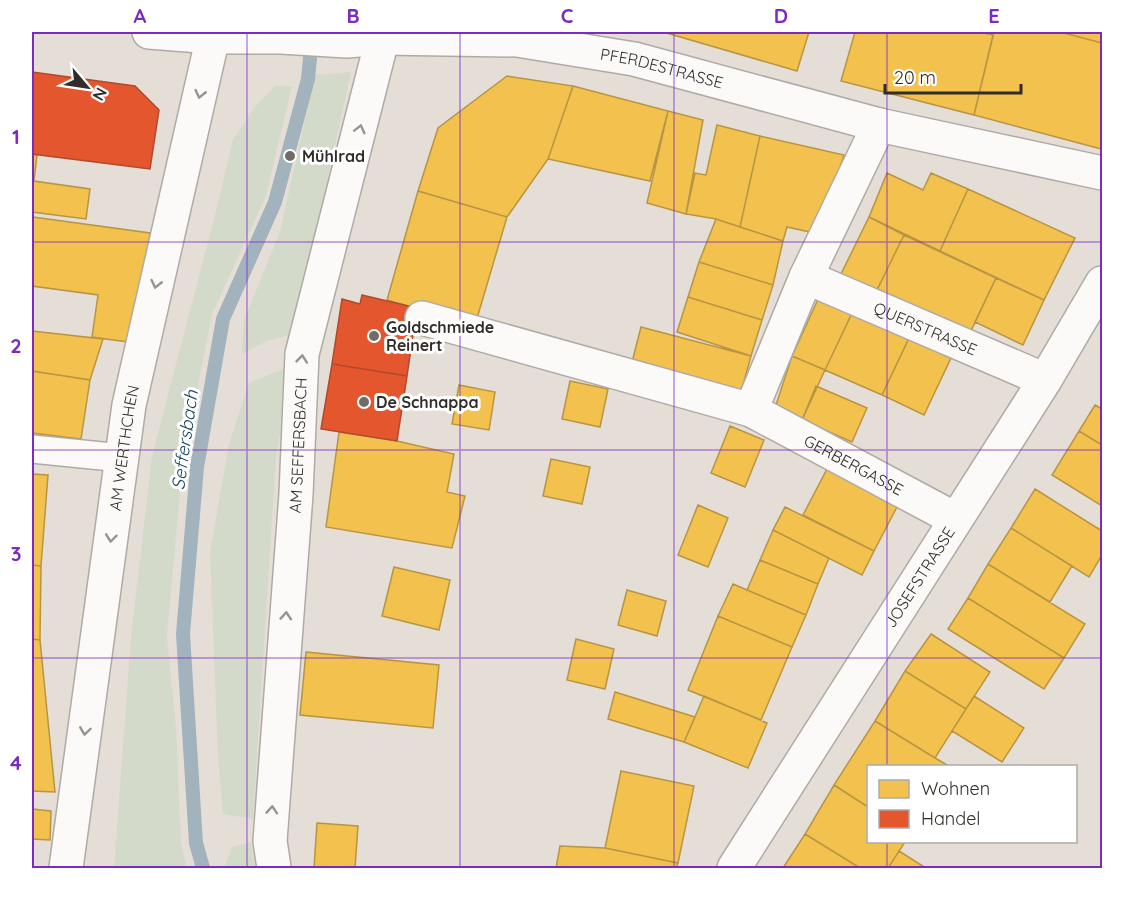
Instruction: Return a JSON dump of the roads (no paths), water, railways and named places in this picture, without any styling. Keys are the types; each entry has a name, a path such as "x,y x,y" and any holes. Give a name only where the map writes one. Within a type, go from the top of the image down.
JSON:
{"street":[{"name":"PFERDESTRASSE","path":"149,32 347,41 383,35 516,40 634,59 879,124 1102,173"},
{"name":"AM WERTHCHEN","path":"66,868 129,405 213,34"},
{"name":"AM SEFFERSBACH","path":"274,868 270,841 296,494 302,354 383,35"},
{"path":"751,410 806,277 879,124"},
{"name":"QUERSTRASSE","path":"806,277 1045,380"},
{"name":"JOSEFSTRASSE","path":"734,868 1045,380 1102,283"},
{"name":"GERBERGASSE","path":"422,318 751,410 956,519"}],"lane":[{"path":"32,449 122,458"}],"waterway":[{"name":"Seffersbach","path":"203,868 196,843 183,634 197,467 223,319 275,202 308,79 312,38"}],"place":[{"name":"Mühlrad","path":"290,156"},
{"name":"Goldschmiede Reinert","path":"374,336"},
{"name":"De Schnappa","path":"364,402"}]}
